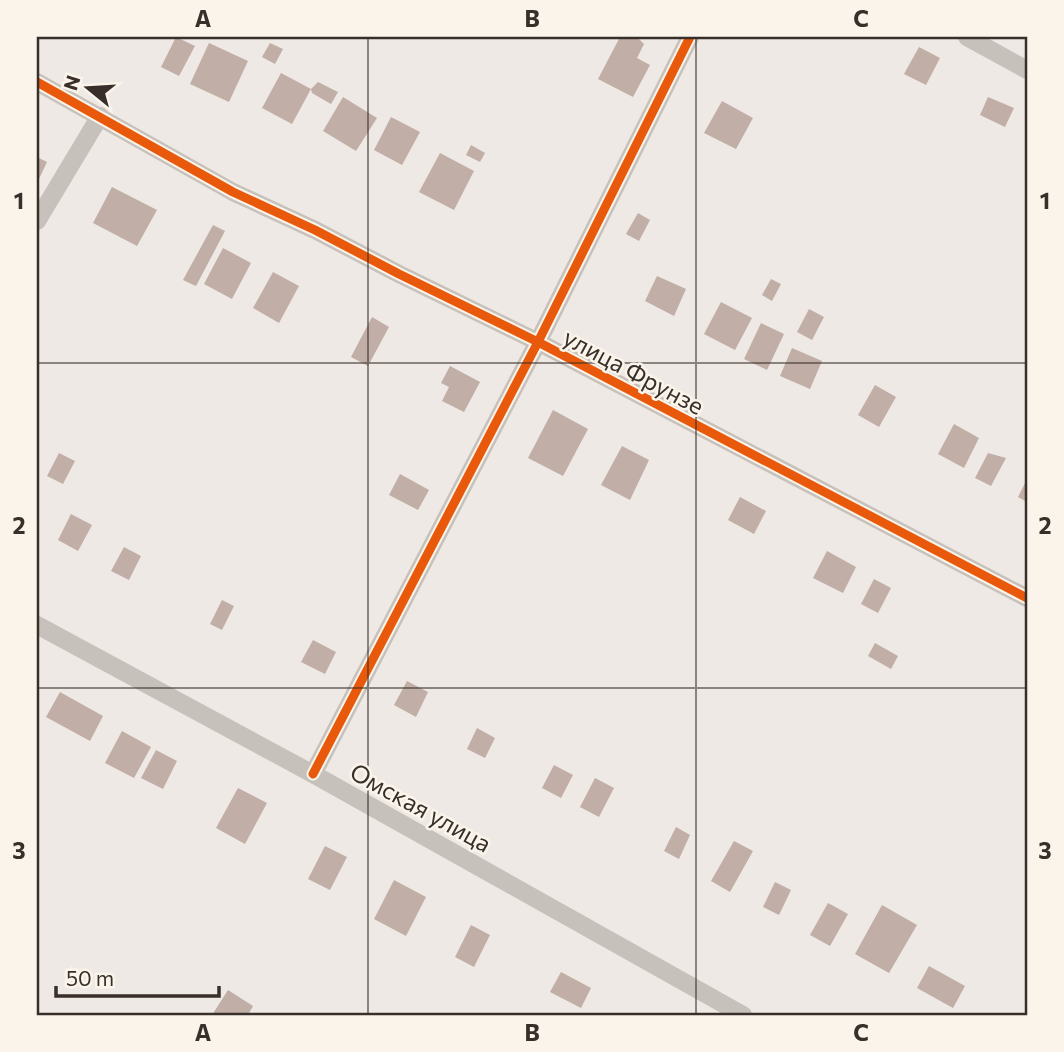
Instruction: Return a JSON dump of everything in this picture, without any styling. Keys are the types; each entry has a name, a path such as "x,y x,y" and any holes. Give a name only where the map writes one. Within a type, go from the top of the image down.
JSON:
{"street":[{"path":"313,774 538,342 690,37"},
{"path":"968,37 1027,70"},
{"name":"улица Фрунзе","path":"37,82 233,192 538,342 1027,598"},
{"path":"37,221 100,116"},
{"name":"Омская улица","path":"37,625 313,774 743,1015"}],"building":[{"path":"176,37 195,46 179,76 161,67"},
{"path":"620,37 637,37 644,44 637,58 650,65 633,97 598,79"},
{"path":"209,43 248,61 229,102 190,84"},
{"path":"270,43 283,49 275,64 262,57"},
{"path":"919,47 940,58 926,85 904,74"},
{"path":"281,73 311,89 292,124 262,108"},
{"path":"318,82 338,92 331,104 312,93 311,89"},
{"path":"343,97 377,118 356,151 323,131"},
{"path":"988,97 1014,108 1005,127 980,115"},
{"path":"722,101 753,118 736,149 704,133"},
{"path":"391,117 420,132 402,165 374,150"},
{"path":"471,145 485,153 480,162 466,155"},
{"path":"440,153 474,171 454,210 419,192"},
{"path":"37,157 47,162 37,183"},
{"path":"112,187 157,210 137,246 93,223"},
{"path":"638,213 650,220 639,241 626,234"},
{"path":"213,225 225,231 196,286 183,280"},
{"path":"223,248 251,263 232,299 204,284"},
{"path":"273,272 299,286 279,323 253,308"},
{"path":"657,276 686,289 674,316 645,301"},
{"path":"771,279 781,284 772,301 762,295"},
{"path":"721,302 752,318 735,350 704,334"},
{"path":"809,309 824,317 812,340 797,332"},
{"path":"372,317 389,327 368,366 351,357"},
{"path":"761,323 784,334 767,370 744,359"},
{"path":"792,348 822,361 810,389 780,376"},
{"path":"450,366 480,382 464,412 442,401 449,387 441,383"},
{"path":"875,385 896,397 879,427 858,415"},
{"path":"553,410 588,429 563,476 528,458"},
{"path":"954,424 979,438 964,468 938,454"},
{"path":"622,446 649,460 630,500 601,485"},
{"path":"59,453 75,461 63,484 47,476"},
{"path":"988,453 1006,458 991,486 975,478"},
{"path":"400,474 429,490 418,510 389,495"},
{"path":"1027,479 1027,502 1018,497"},
{"path":"740,497 766,511 754,534 728,520"},
{"path":"71,514 92,525 78,551 58,540"},
{"path":"124,547 141,556 129,580 111,571"},
{"path":"827,551 856,567 843,593 813,578"},
{"path":"874,579 891,588 878,613 861,604"},
{"path":"222,600 234,606 222,630 210,624"},
{"path":"313,640 336,652 325,674 301,662"},
{"path":"875,643 898,656 891,669 868,656"},
{"path":"407,681 428,692 416,717 394,705"},
{"path":"60,692 103,716 90,741 46,717"},
{"path":"477,728 495,738 485,758 467,749"},
{"path":"122,731 151,747 134,778 105,763"},
{"path":"156,750 177,761 163,789 141,778"},
{"path":"554,765 573,775 561,798 542,788"},
{"path":"595,778 614,788 599,817 580,807"},
{"path":"238,788 267,803 245,844 216,828"},
{"path":"676,827 690,835 679,859 664,851"},
{"path":"734,841 753,851 730,892 711,881"},
{"path":"325,846 347,857 330,890 308,879"},
{"path":"394,880 426,897 406,936 374,919"},
{"path":"775,882 791,890 779,915 763,907"},
{"path":"828,903 848,914 830,946 810,935"},
{"path":"882,905 917,925 889,973 855,954"},
{"path":"471,925 490,935 474,967 455,957"},
{"path":"929,966 965,986 953,1008 917,988"},
{"path":"561,972 591,988 581,1008 550,992"},
{"path":"228,990 253,1006 248,1015 212,1015"}],"cycle path":[{"path":"313,774 538,342 690,37"},
{"path":"37,82 233,192 538,342 1027,598"}]}
